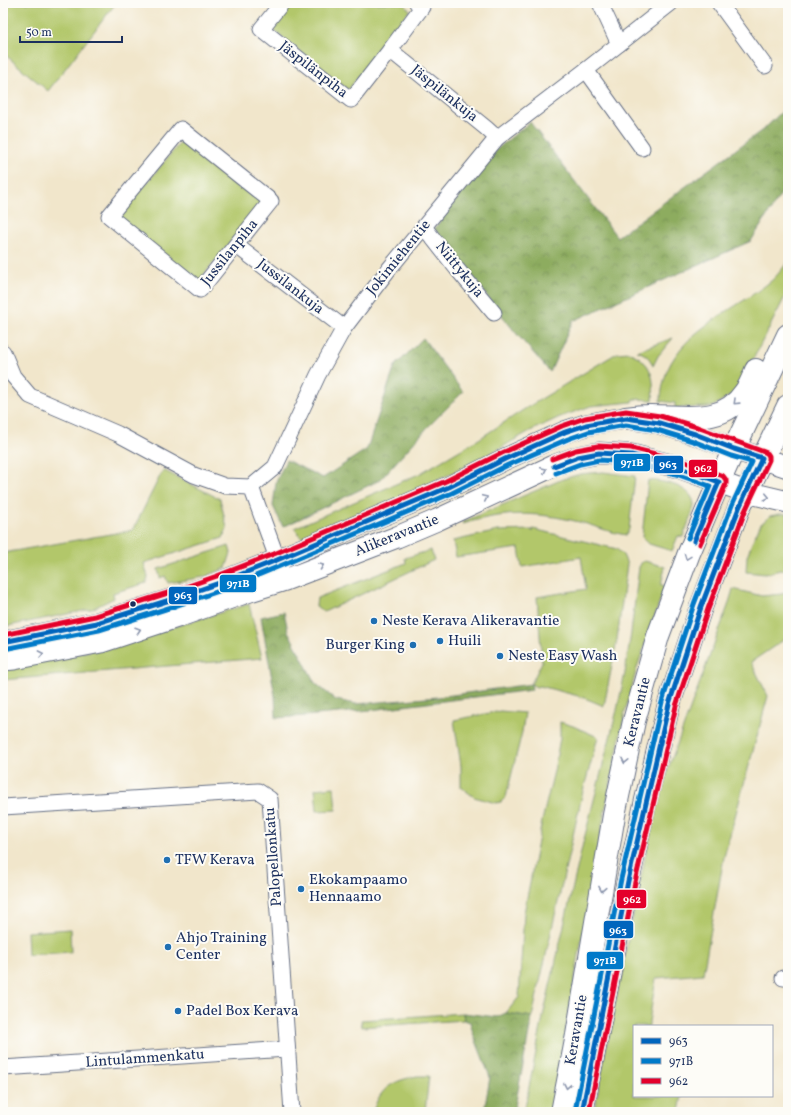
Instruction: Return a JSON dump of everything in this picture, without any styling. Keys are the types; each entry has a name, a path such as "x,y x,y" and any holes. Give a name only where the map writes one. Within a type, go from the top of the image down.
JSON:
{"main road":[{"path":"626,418 647,416 699,417 722,412 735,404 745,393 768,347 788,323"},
{"name":"Keravantie","path":"562,1112 577,1035 614,815 634,721 658,636 688,553 734,449 788,335"},
{"name":"Keravantie","path":"582,1112 628,880 669,704 701,607 746,492 788,406"},
{"name":"Alikeravantie","path":"3,642 97,622 219,583 449,487 505,459 565,432 607,420 626,418 659,423 695,434 788,467"},
{"name":"Alikeravantie","path":"3,660 101,642 285,580 404,534 553,466 578,457 599,452 631,455 671,465 746,492 788,502"}],"street":[{"name":"Jäspilänpiha","path":"282,3 261,29 351,100 422,7 417,3"},
{"path":"600,3 619,44"},
{"name":"Jokimiehentie","path":"251,487 275,467 318,375 344,328 496,138 671,3"},
{"path":"719,3 765,66"},
{"name":"Jäspilänkuja","path":"390,50 480,123 496,138"},
{"path":"586,70 642,148"},
{"name":"Jussilanpiha","path":"181,129 271,201 237,246 200,290 109,216 181,129"},
{"name":"Niittykuja","path":"424,227 494,313"},
{"name":"Jussilankuja","path":"237,246 344,328"},
{"path":"3,352 13,376 30,396 118,434 194,474 225,486 251,487 285,580"},
{"name":"Palopellonkatu","path":"3,807 258,791 270,799 292,1112"},
{"name":"Lintulammenkatu","path":"3,1068 287,1049"}],"green space":[{"path":"3,3 116,3 48,91 3,53"},
{"path":"292,3 402,3 410,10 348,90 272,29"},
{"path":"788,106 788,183 751,241 573,321 550,372 515,332 434,229 491,154 530,122 617,237 765,128"},
{"path":"184,138 263,202 197,283 118,217"},
{"path":"787,263 788,291 743,379 734,393 712,407 675,408 675,403 660,401 667,371 675,356 686,342 713,320 771,281"},
{"path":"423,338 463,392 427,428 380,480 283,527 273,506 276,482 286,460 323,478 367,449 395,366"},
{"path":"673,338 658,356 653,366 643,353 637,351"},
{"path":"629,352 639,357 649,369 653,384 653,400 633,399 632,402 591,406 560,417 530,431 478,461 323,534 302,538 294,528 419,474 479,439 523,410 617,353"},
{"path":"163,470 220,499 227,528 223,538 144,563 148,577 146,583 113,593 114,598 92,609 3,627 3,553 133,530"},
{"path":"603,472 635,476 629,529 626,535 570,520 539,515 525,514 495,516 463,524 462,522 563,479 580,474"},
{"path":"648,480 669,483 683,489 692,499 694,508 683,537 678,536 672,551 649,544 642,537"},
{"path":"788,514 788,568 765,574 746,572 747,556 761,524 770,516"},
{"path":"533,529 617,549 623,555 627,564 617,640 604,706 582,697 540,686 536,687 531,684 542,662 537,597 586,589 581,557 522,567 519,548 456,557 453,541 498,531 532,530 533,532"},
{"path":"229,546 231,553 226,568 204,577 168,583 165,576 160,578 158,569"},
{"path":"431,550 434,560 324,612 316,606 317,598 406,563 405,558"},
{"path":"645,561 665,567 661,585 665,586 637,668 625,712 602,826 551,1112 524,1112 544,1012 583,843 617,710 625,673 639,567 642,562"},
{"path":"733,589 762,596 782,594 788,591 788,637 751,662 768,696 724,857 703,974 656,978 649,1025 633,1025 633,1097 682,1097 679,1112 594,1112 657,799"},
{"path":"249,604 262,658 3,680 3,666 101,649"},
{"path":"284,612 288,631 315,683 336,700 356,704 438,697 531,684 532,690 371,710 276,718 275,696 261,617"},
{"path":"500,711 525,713 522,732 506,797 501,802 496,803 474,797 461,787 461,766 454,720"},
{"path":"560,722 598,737 583,791 532,1017 506,1013 519,997 524,913 542,821 554,771 560,738"},
{"path":"334,787 336,810 317,811 315,789"},
{"path":"70,929 71,952 28,955 27,932"},
{"path":"463,1013 464,1020 362,1027 361,1020"},
{"path":"463,1013 497,1017 506,1013 532,1017 514,1112 484,1112 490,1077 470,1022 464,1020"},
{"path":"417,1076 429,1076 425,1112 373,1112 379,1097 389,1086 401,1080"}],"transit line":[{"name":"962","path":"3,635 95,616 217,576 274,554 446,481 502,453 562,426 585,418 626,411 660,416 697,427 767,453 769,460 745,511 708,609 676,706 635,882 589,1112"},
{"name":"963","path":"3,642 97,623 219,583 449,487 505,459 565,432 586,425 626,418 659,423 762,458 739,508 701,607 669,704 628,881 582,1112"},
{"name":"971B","path":"4,649 99,630 222,590 452,493 508,465 588,432 626,425 657,430 752,462 732,505 694,604 662,702 621,879 575,1111"},
{"name":"962","path":"552,459 576,450 598,446 631,448 680,460 723,476 726,480 726,484 700,544"},
{"name":"963","path":"554,466 578,457 599,453 631,455 678,467 719,482 694,541"},
{"name":"971B","path":"556,473 580,464 599,460 630,462 676,474 710,486 688,538"}],"place":[{"name":"Neste Kerava Alikeravantie","path":"374,621"},
{"name":"Huili","path":"440,641"},
{"name":"Burger King","path":"413,645"},
{"name":"Neste Easy Wash","path":"500,656"},
{"name":"TFW Kerava","path":"167,860"},
{"name":"Ekokampaamo Hennaamo","path":"301,889"},
{"name":"Ahjo Training Center","path":"168,947"},
{"name":"Padel Box Kerava","path":"178,1011"}]}
